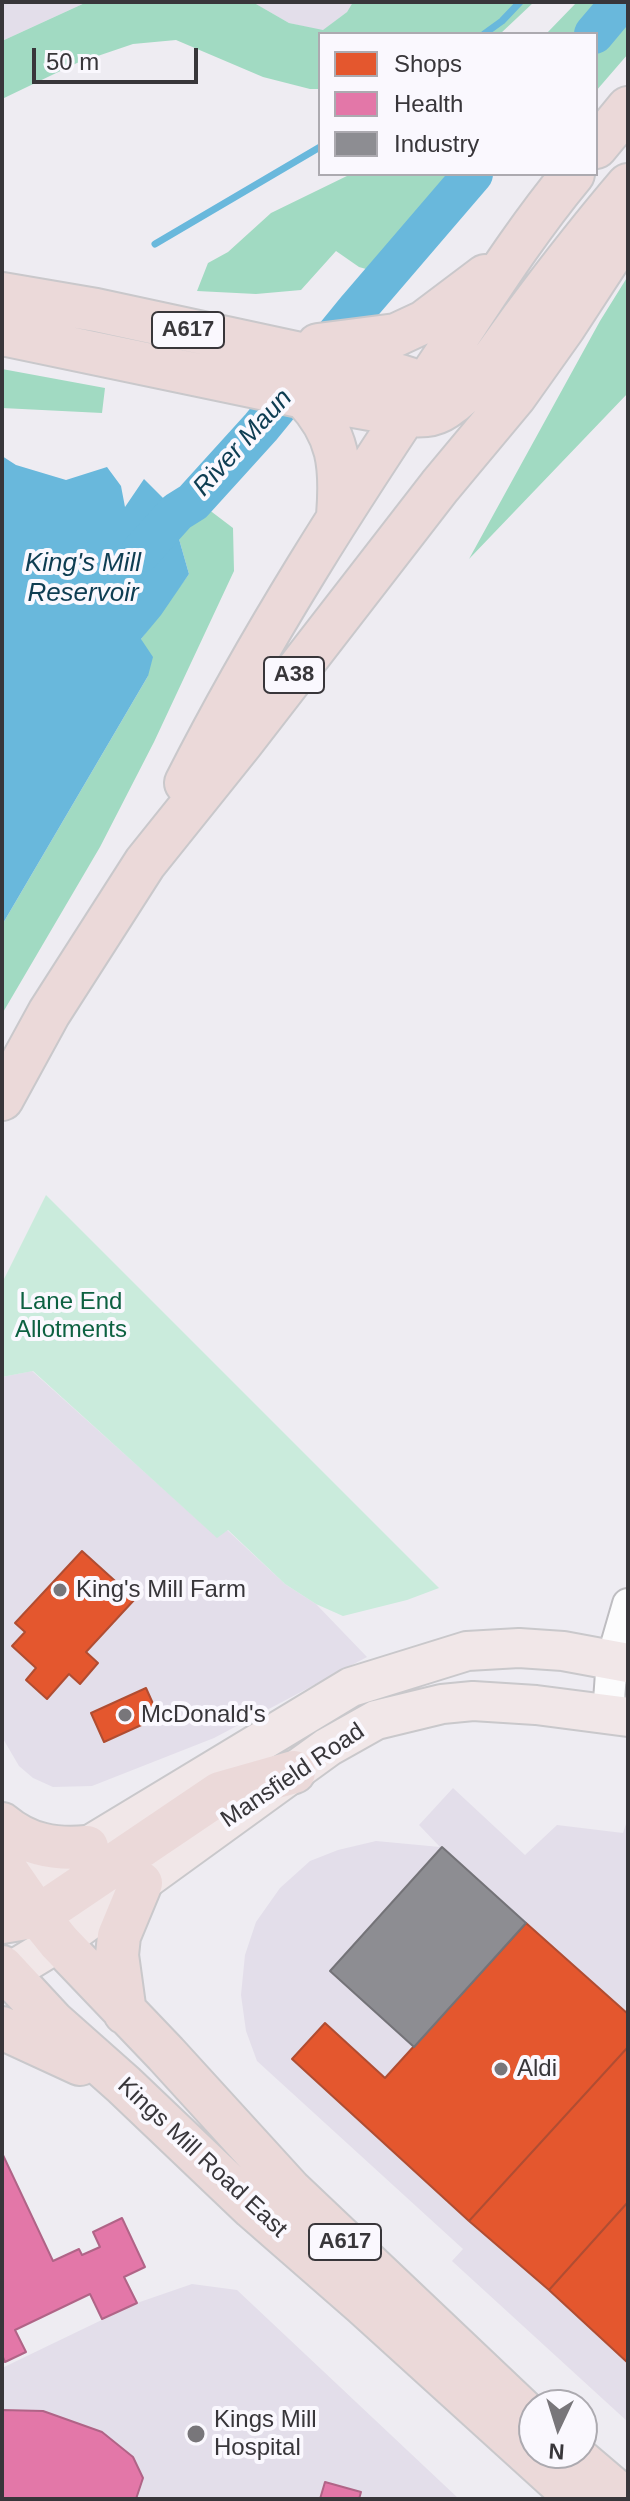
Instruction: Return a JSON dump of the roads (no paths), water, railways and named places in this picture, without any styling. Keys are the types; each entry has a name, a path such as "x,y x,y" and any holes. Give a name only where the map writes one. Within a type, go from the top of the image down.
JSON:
{"highway":[{"path":"598,145 628,108"},
{"name":"A38","path":"2,1099 49,1013 145,863 221,715 338,516 424,403 514,253 572,176"},
{"path":"338,516 340,486 337,453 329,429 314,402 424,403 463,394 483,372 584,236 628,185"},
{"name":"A38","path":"145,863 440,486 515,396 628,224"},
{"name":"A617","path":"362,352 424,322 514,253"},
{"name":"A617","path":"2,294 96,310 281,350 362,352 411,378 424,403"},
{"name":"A617","path":"2,334 87,350 314,402"},
{"path":"424,403 449,437 447,464 440,486"},
{"path":"253,2208 221,2148 86,2016 15,1932 220,1793 294,1772"},
{"path":"2,1824 16,1836 35,1843 58,1848 87,1847"},
{"path":"125,2013 117,1955 119,1936 141,1883"},
{"name":"Kings Mill Road East","path":"15,1932 125,2013 290,2190 518,2406"},
{"name":"Kings Mill Road East","path":"15,1932 53,2022 253,2208 578,2499"},
{"path":"2,2028 124,2085"},
{"path":"590,2469 625,2499"}],"main road":[{"name":"Mansfield Road","path":"15,1932 87,1847 351,1687 467,1651 519,1648 563,1651 621,1688"},
{"name":"Mansfield Road","path":"15,1932 141,1883 328,1747 376,1720 442,1704 473,1701 536,1705 621,1688"}],"street":[{"path":"621,1688 624,1610 628,1604"}],"water":[{"name":"King's Mill Reservoir","path":"2,456 16,465 66,480 107,467 121,486 125,507 144,479 177,512 177,532 189,574 141,639 153,657 148,676 2,925"}],"waterway":[{"path":"487,32 520,2"},
{"name":"River Maun","path":"596,32 621,2"},
{"path":"155,244 318,148"},
{"name":"River Maun","path":"141,552 177,512 193,502 261,427 471,176"}],"place":[{"name":"King's Mill Farm","path":"60,1590"},
{"name":"McDonald's","path":"125,1715"},
{"name":"Aldi","path":"501,2069"},
{"name":"Kings Mill Hospital","path":"196,2434"}],"park label":[{"name":"Lane End Allotments","path":"71,1316"}]}
